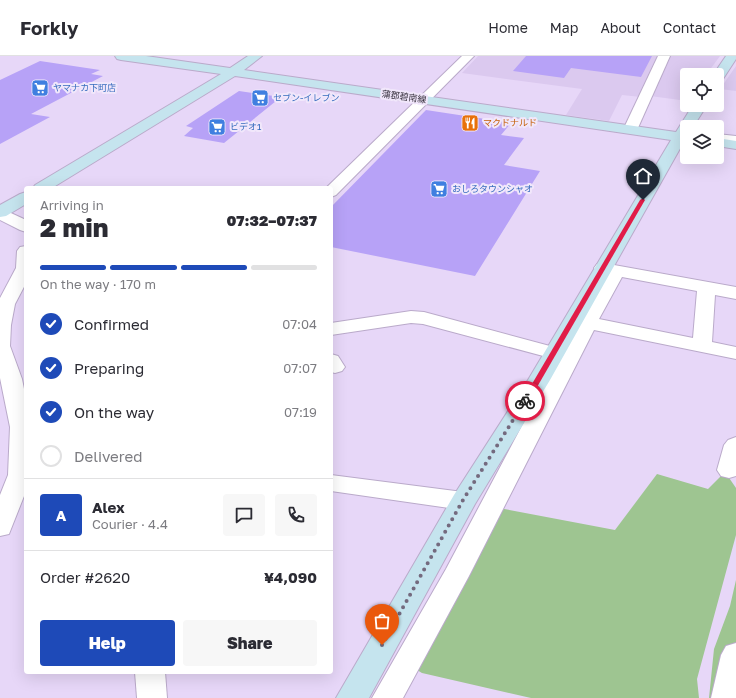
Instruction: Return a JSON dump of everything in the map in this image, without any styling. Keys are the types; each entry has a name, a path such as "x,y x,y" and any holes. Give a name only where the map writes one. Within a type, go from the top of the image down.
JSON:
{"main road":[{"name":"蒲郡碧南線","path":"121,56 680,138"},
{"path":"44,186 233,72 256,56"},
{"path":"724,68 732,56"},
{"path":"608,272 680,143"},
{"path":"724,143 736,145"},
{"path":"0,213 24,198"},
{"path":"352,698 463,500 554,353 580,321"}],"street":[{"path":"333,190 468,56"},
{"path":"630,130 664,56"},
{"path":"724,139 736,140"},
{"path":"0,213 24,226"},
{"path":"0,527 20,475 21,427 11,379 0,346 1,325 6,304 24,263"},
{"path":"387,698 456,576 558,377 580,321 608,272 736,293"},
{"path":"702,345 706,287"},
{"path":"333,329 412,317 424,318 554,353"},
{"path":"580,321 736,353"},
{"path":"730,470 736,445"},
{"path":"333,483 463,500"},
{"path":"726,698 736,655"},
{"path":"150,674 152,698"}],"shaded area":[{"path":"478,56 720,56 711,68 680,68 680,100 643,95 641,97 622,95 609,121 566,115 582,89 462,73"},
{"path":"736,66 736,91 724,90 724,83"}],"green space":[{"path":"725,472 736,488 736,535 697,679 699,698 531,698 422,673 399,659 483,505 615,530 657,474 708,489"},
{"path":"736,580 736,698 709,698 714,649 730,606"}],"building":[{"path":"526,56 652,56 641,77 571,68 564,78 513,71"},
{"name":"ヤマナカ下町店","path":"40,61 100,70 91,74 103,76 31,114 50,117 0,144 0,80"},
{"path":"239,91 281,97 224,143 184,136 193,128 186,126"},
{"name":"おしろタウンシャオ","path":"426,110 511,123 501,135 524,138 504,165 540,171 475,276 333,247 333,205"}],"way so far":[{"path":"382,645 463,500 525,401"}],"place":[{"name":"ヤマナカ下町店","path":"40,88"},
{"name":"セブン-イレブン","path":"260,98"},
{"name":"マクドナルド","path":"470,123"},
{"name":"ビデオ1","path":"217,127"},
{"name":"おしろタウンシャオ","path":"439,189"}],"route":[{"path":"525,401 643,200"}]}
